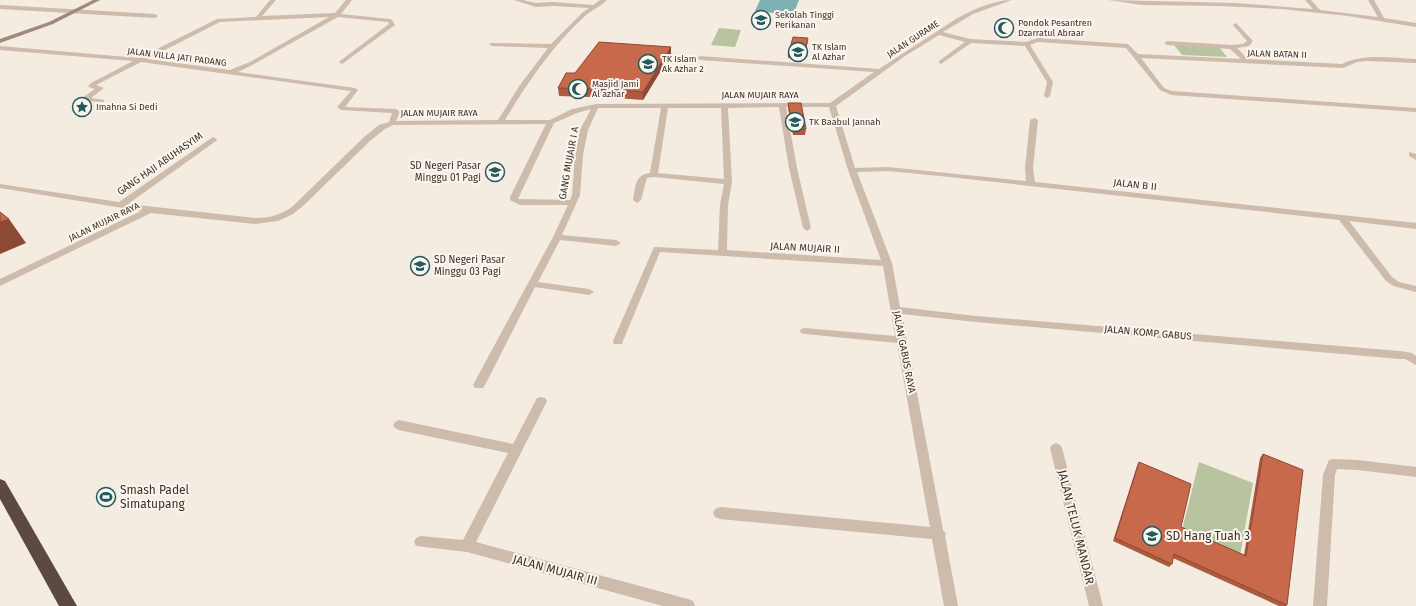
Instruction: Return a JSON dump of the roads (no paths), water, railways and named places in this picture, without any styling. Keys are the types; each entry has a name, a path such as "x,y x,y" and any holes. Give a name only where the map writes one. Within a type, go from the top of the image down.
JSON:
{"highway":[{"path":"0,485 68,606"}],"street":[{"path":"0,5 10,0"},
{"path":"0,40 36,29 75,12 97,0"},
{"path":"259,17 273,0"},
{"path":"337,15 349,0"},
{"path":"517,0 536,5 553,4 596,7"},
{"path":"500,123 523,84 552,46 584,14 604,0"},
{"name":"JALAN GURAME","path":"832,105 938,33 971,13 1009,0"},
{"path":"1111,0 1316,10 1416,26"},
{"path":"1308,0 1316,10"},
{"path":"1371,0 1382,20"},
{"path":"0,5 75,12 156,16"},
{"path":"102,101 84,99 101,88 92,85 138,60 219,20 259,17 337,15 390,21 392,25 342,62"},
{"name":"JALAN VILLA JATI PADANG","path":"0,48 138,60 230,73 252,63 337,15"},
{"path":"1167,43 1232,47 1244,46 1250,41 1236,25"},
{"path":"938,33 970,42 1027,44 1038,40 1128,46 1162,89 1171,93 1416,110"},
{"path":"941,62 970,42"},
{"path":"492,44 552,46"},
{"path":"1027,44 1050,82 1047,96"},
{"path":"1232,47 1247,62"},
{"name":"JALAN BATAN II","path":"1137,56 1343,66 1356,60 1416,61"},
{"path":"700,58 882,71"},
{"path":"230,73 353,89 355,90 342,107 343,109 393,111 396,112 392,123"},
{"path":"722,254 724,206 728,182 724,105"},
{"name":"JALAN MUJAIR RAYA","path":"0,283 150,210 255,221 269,221 279,218 290,213 382,127 392,123 551,122 575,111 596,106 832,105"},
{"name":"JALAN GABUS RAYA","path":"832,105 887,263 901,310 902,340 939,534 951,606"},
{"name":"GANG MUJAIR I A","path":"479,385 558,237 573,203 576,195 579,155 584,130 596,106"},
{"path":"654,175 656,156 666,106"},
{"path":"782,106 793,168 807,228"},
{"path":"1373,106 1416,115"},
{"path":"1031,185 1028,168 1033,139 1034,120"},
{"path":"551,122 514,200 520,202 573,203"},
{"name":"GANG HAJI ABUHASYIM","path":"119,206 213,139"},
{"name":"JALAN B II","path":"855,170 888,169 940,174 1416,226"},
{"path":"637,200 642,178 645,176 654,175 728,182"},
{"path":"0,186 150,210"},
{"path":"1341,217 1389,279 1396,284 1416,289"},
{"path":"558,237 616,244"},
{"name":"JALAN MUJAIR II","path":"618,341 657,249 887,263"},
{"path":"533,284 589,292"},
{"name":"JALAN KOMP GABUS","path":"901,310 984,319 1400,355 1408,356 1416,361"},
{"path":"805,330 902,340"},
{"path":"467,546 541,401"},
{"path":"399,425 516,450"},
{"name":"JALAN TELUK MANDAR","path":"1056,448 1096,606"},
{"path":"1320,606 1329,475 1333,464 1358,465 1416,472"},
{"path":"720,512 939,534"},
{"name":"JALAN MUJAIR III","path":"421,542 467,546 688,606"}],"water":[{"path":"760,0 799,0 793,15 755,11"}],"place":[{"name":"Sekolah Tinggi Perikanan","path":"761,20"},
{"name":"Pondok Pesantren Dzarratul Abraar","path":"1004,28"},
{"name":"TK Islam Al Azhar","path":"798,52"},
{"name":"TK Islam Ak Azhar 2","path":"648,64"},
{"name":"Masjid Jami Al azhar","path":"578,89"},
{"name":"Imahna Si Dedi","path":"82,107"},
{"name":"TK Baabul Jannah","path":"795,122"},
{"name":"SD Negeri Pasar Minggu 01 Pagi","path":"495,172"},
{"name":"SD Negeri Pasar Minggu 03 Pagi","path":"420,266"},
{"name":"Smash Padel Simatupang","path":"106,497"},
{"name":"SD Hang Tuah 3","path":"1152,536"}]}
